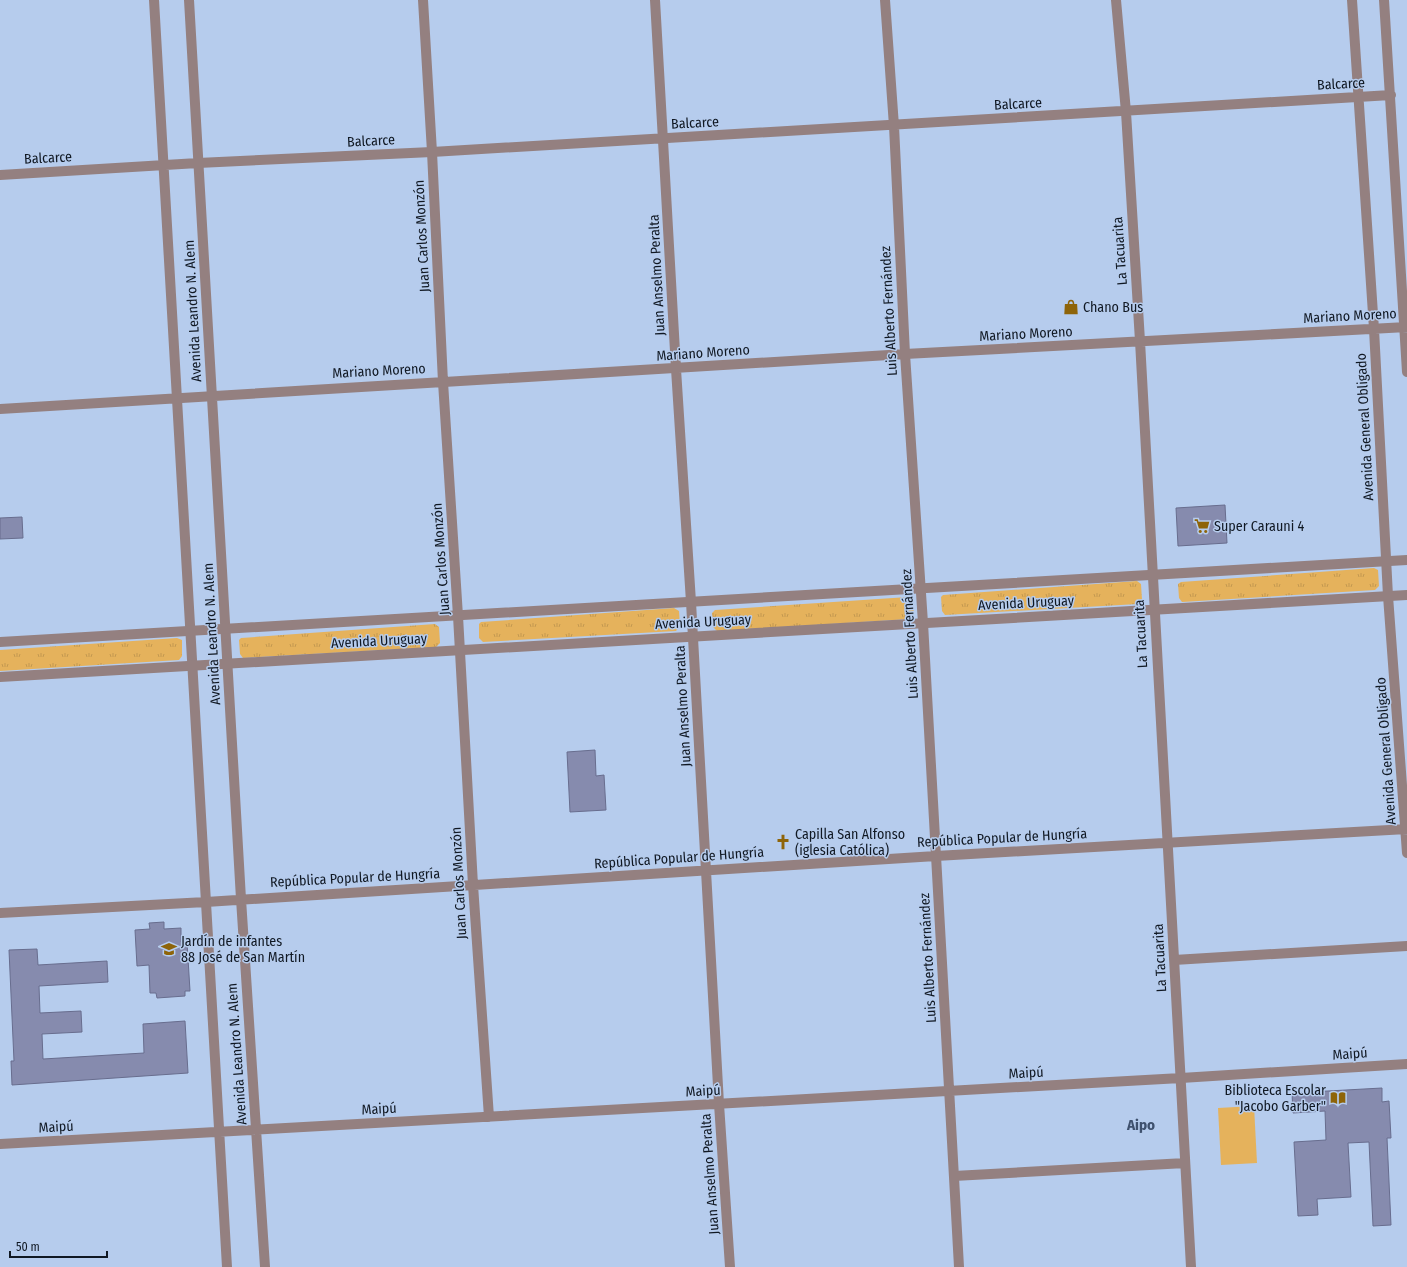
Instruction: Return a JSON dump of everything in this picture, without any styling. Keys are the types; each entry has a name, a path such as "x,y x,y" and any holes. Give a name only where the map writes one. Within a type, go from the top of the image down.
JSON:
{"street":[{"name":"Avenida Leandro N. Alem","path":"154,0 227,1267"},
{"name":"Avenida Leandro N. Alem","path":"189,0 241,899 265,1267"},
{"name":"Juan Carlos Monzón","path":"423,0 443,382 488,1116"},
{"name":"Juan Anselmo Peralta","path":"655,0 719,1104 730,1267"},
{"name":"Luis Alberto Fernández","path":"885,0 894,126 905,354 921,588 959,1267"},
{"name":"La Tacuarita","path":"1116,0 1126,112 1140,342 1191,1267"},
{"name":"Avenida General Obligado","path":"1352,0 1374,329 1388,596 1407,853"},
{"path":"1384,0 1406,327 1407,372"},
{"name":"Balcarce","path":"0,175 894,126 1390,95"},
{"name":"Mariano Moreno","path":"0,409 905,354 1406,327"},
{"name":"Avenida Uruguay","path":"0,642 1407,560"},
{"name":"Avenida Uruguay","path":"0,677 1407,595"},
{"name":"República Popular de Hungría","path":"0,913 206,902 936,856 1406,829"},
{"path":"1174,960 1407,946"},
{"name":"Maipú","path":"0,1144 1407,1064"},
{"path":"954,1176 1185,1163"}],"green space":[{"path":"1374,568 1378,570 1379,586 1375,590 1182,602 1179,598 1178,584 1181,582"},
{"path":"1137,581 1141,584 1142,600 1138,604 945,615 942,611 941,597 943,595"},
{"path":"908,597 913,599 914,615 910,619 717,631 713,627 712,613 715,610"},
{"path":"674,608 679,611 680,626 676,631 483,642 479,638 479,624 481,622"},
{"path":"435,624 439,627 440,643 436,647 243,658 240,654 239,640 241,638"},
{"path":"177,638 182,640 182,656 179,660 0,671 0,650"},
{"path":"1254,1106 1257,1163 1221,1165 1218,1108"}],"building":[{"name":"Super Carauni 4","path":"1225,505 1227,543 1178,546 1176,508"},
{"path":"22,517 23,538 0,539 0,518"},
{"path":"595,750 596,776 604,775 606,810 570,812 567,752"},
{"path":"164,922 164,929 181,928 181,942 187,942 190,991 185,991 185,996 157,998 156,993 150,993 149,965 137,966 135,930 150,929 149,923"},
{"path":"37,949 38,965 107,961 108,982 39,986 40,1013 81,1011 82,1032 42,1034 43,1059 144,1053 143,1024 185,1021 188,1073 12,1085 11,1061 14,1061 9,950"},
{"path":"1382,1088 1382,1102 1389,1101 1391,1138 1387,1138 1391,1225 1373,1226 1369,1142 1348,1143 1351,1197 1317,1199 1318,1215 1298,1216 1294,1142 1326,1140 1325,1111 1293,1113 1292,1093"}],"place":[{"name":"Chano Bus","path":"1071,307"},
{"name":"Super Carauni 4","path":"1202,526"},
{"name":"Capilla San Alfonso (iglesia Católica)","path":"783,842"},
{"name":"Jardín de infantes 88 José de San Martín","path":"169,949"},
{"name":"Biblioteca Escolar \"Jacobo Garber\"","path":"1338,1098"}],"district":[{"name":"Aipo","path":"1141,1125"}]}
